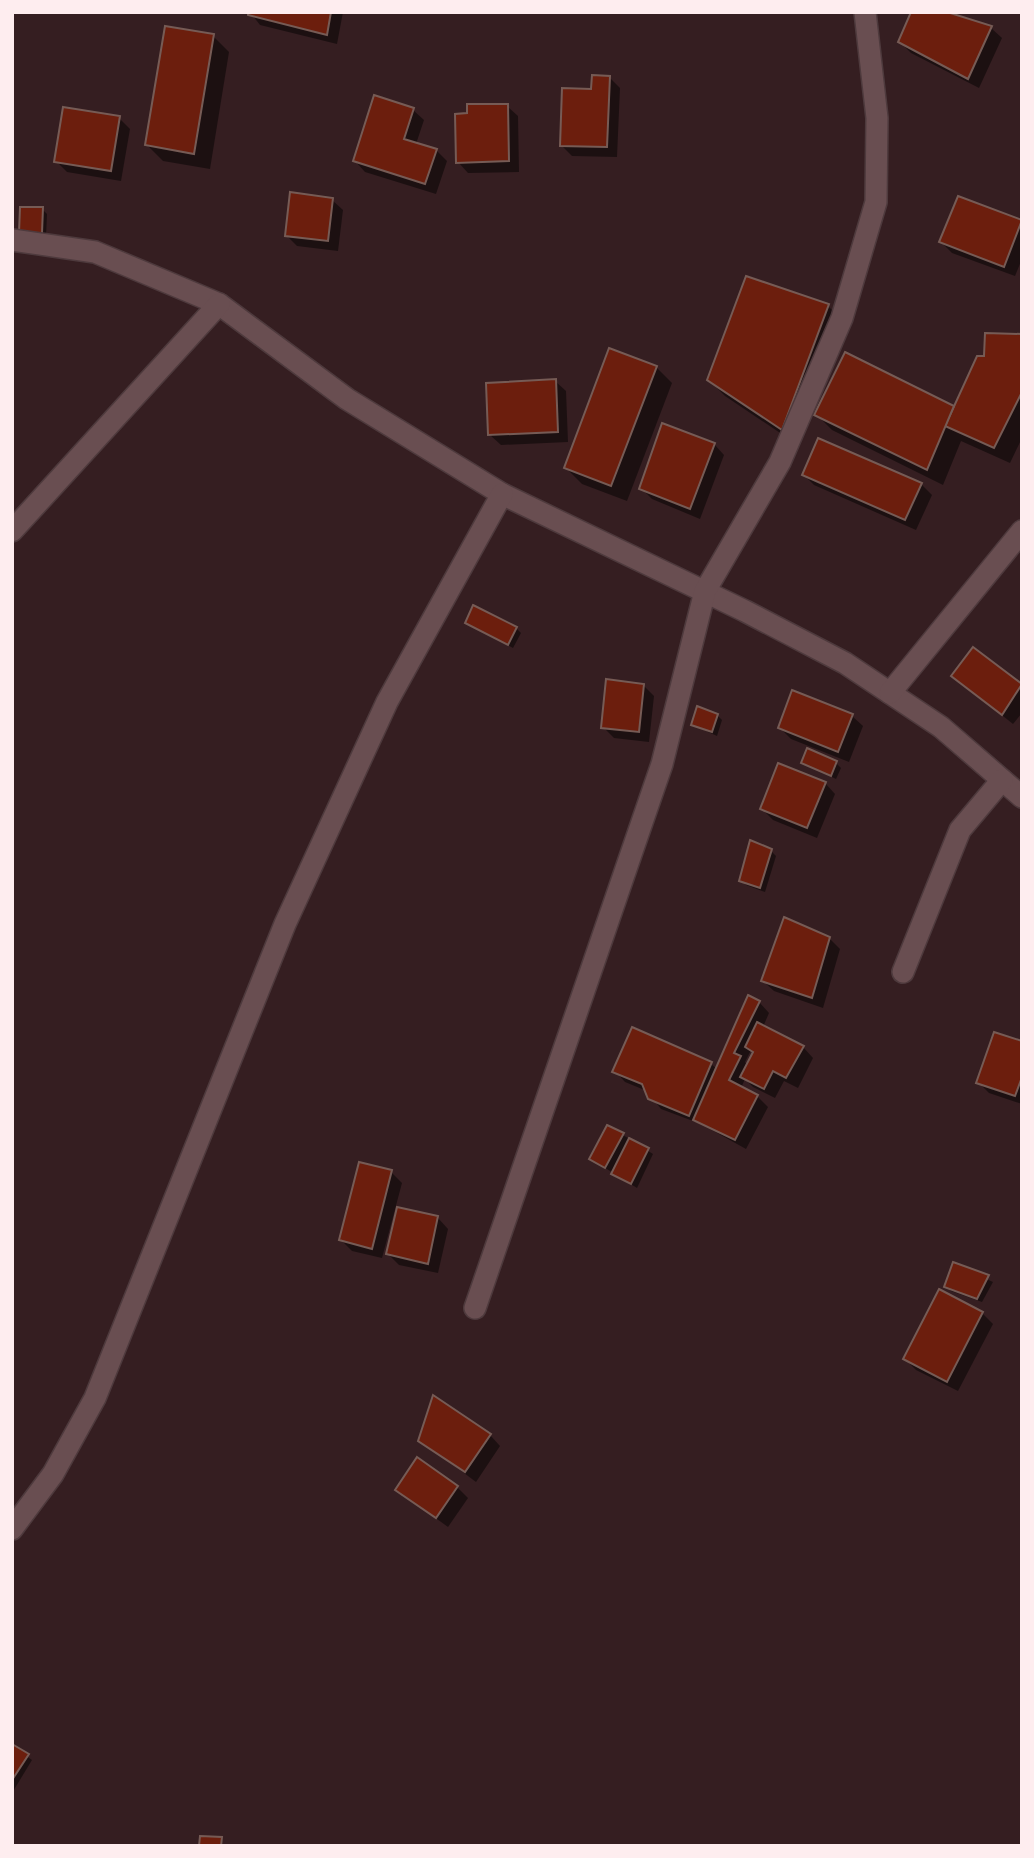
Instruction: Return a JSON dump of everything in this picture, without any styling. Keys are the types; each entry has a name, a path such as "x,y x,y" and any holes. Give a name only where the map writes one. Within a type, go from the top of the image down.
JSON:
{"street":[{"path":"475,1308 662,764 705,591 780,462 842,318 876,202 877,118 865,12"},
{"path":"12,240 96,252 219,304 347,399 502,494 705,591 845,663 941,727 1022,797"},
{"path":"12,531 219,304"},
{"path":"12,1529 53,1474 96,1398 285,924 387,702 502,494"},
{"path":"890,693 1022,531"},
{"path":"903,972 960,830 1002,780"}],"building":[{"path":"248,12 331,12 327,35 248,15"},
{"path":"911,12 947,12 992,26 968,79 898,42"},
{"path":"165,26 214,34 194,154 145,145"},
{"path":"592,75 610,76 607,147 560,146 562,88 591,89"},
{"path":"374,95 414,108 404,139 437,149 425,184 353,161"},
{"path":"467,104 508,104 509,161 456,163 455,114 467,113"},
{"path":"63,107 120,116 111,171 54,162"},
{"path":"290,192 333,198 328,241 285,236"},
{"path":"958,196 1022,220 1004,267 939,242"},
{"path":"20,207 43,207 42,233 19,233"},
{"path":"746,276 829,304 782,430 707,380"},
{"path":"985,333 1022,334 1022,392 994,448 945,426 977,356 984,356"},
{"path":"609,348 657,366 611,486 564,468"},
{"path":"845,352 954,406 927,470 814,415"},
{"path":"556,379 558,432 488,435 486,383"},
{"path":"662,423 715,443 690,509 639,489"},
{"path":"818,438 922,483 905,520 802,475"},
{"path":"473,605 517,627 508,645 465,623"},
{"path":"973,647 1022,684 1002,715 951,676"},
{"path":"606,679 644,684 639,732 601,728"},
{"path":"792,690 853,714 838,752 778,728"},
{"path":"697,706 718,714 712,732 691,725"},
{"path":"807,748 837,761 831,776 801,763"},
{"path":"778,763 826,782 807,828 760,809"},
{"path":"750,840 772,849 760,888 739,881"},
{"path":"784,917 830,937 812,998 761,981"},
{"path":"748,995 760,1001 734,1053 741,1056 729,1080 758,1095 735,1140 693,1120"},
{"path":"757,1022 804,1046 786,1078 773,1071 764,1089 740,1077 753,1052 745,1047"},
{"path":"632,1027 712,1062 689,1116 648,1099 642,1084 612,1072"},
{"path":"994,1032 1022,1041 1022,1077 1015,1096 976,1083"},
{"path":"607,1125 624,1133 605,1168 589,1159"},
{"path":"629,1138 649,1148 631,1184 611,1174"},
{"path":"359,1162 392,1170 372,1249 339,1240"},
{"path":"397,1207 438,1216 428,1264 386,1254"},
{"path":"953,1262 989,1275 977,1299 944,1287"},
{"path":"939,1289 983,1312 947,1382 903,1359"},
{"path":"433,1395 491,1434 465,1472 418,1441"},
{"path":"417,1457 458,1486 436,1518 395,1490"},
{"path":"12,1744 29,1754 12,1780"},
{"path":"200,1836 222,1837 221,1846 199,1846"}]}
